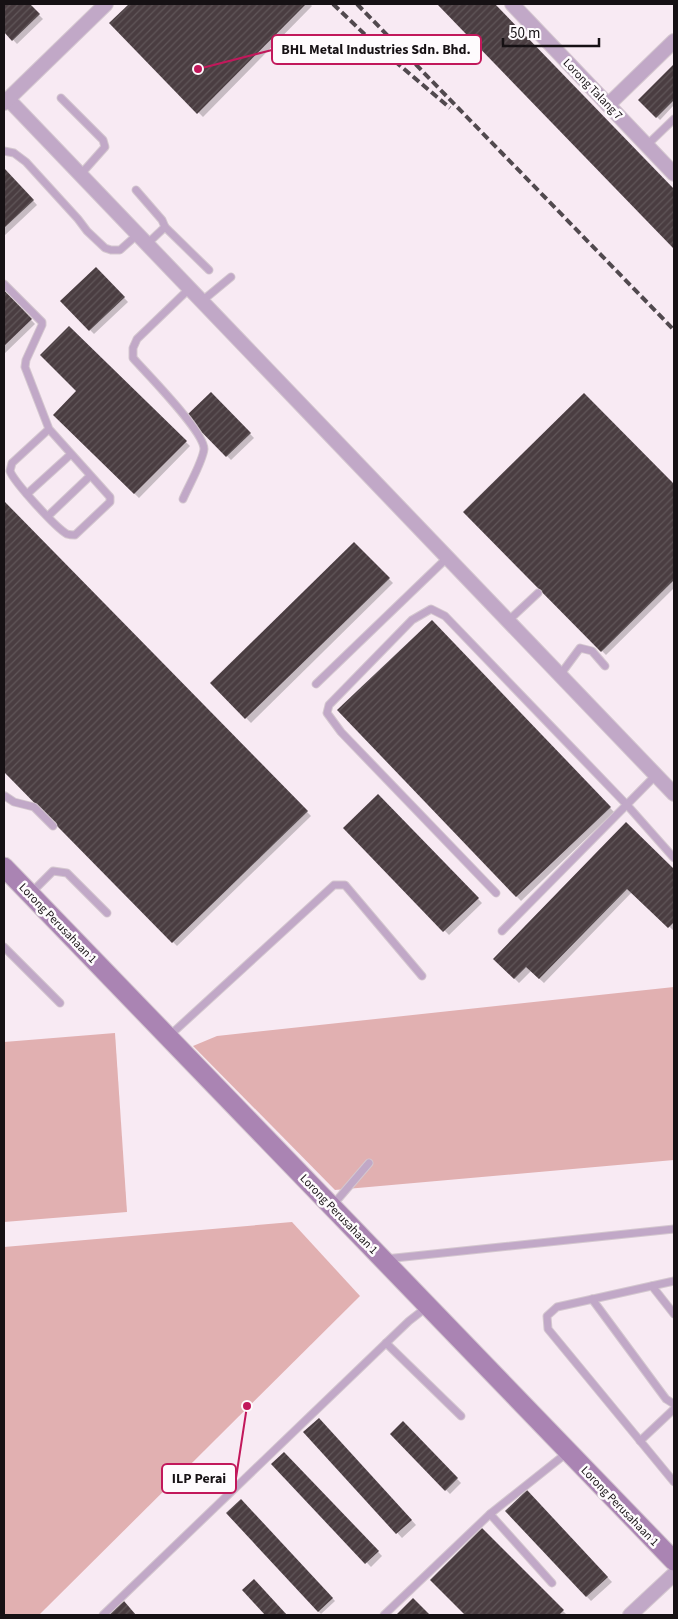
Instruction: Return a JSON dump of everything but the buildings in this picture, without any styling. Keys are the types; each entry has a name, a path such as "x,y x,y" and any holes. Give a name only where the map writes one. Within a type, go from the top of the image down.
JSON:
{"street":[{"path":"106,4 6,101 80,174 190,288 674,794"},
{"name":"Lorong Talang 7","path":"512,4 674,174"},
{"path":"608,105 674,41"},
{"name":"Lorong Perusahaan 1","path":"4,868 674,1561"},
{"path":"630,1615 674,1574"}],"lane":[{"path":"61,98 102,140 105,147 80,174"},
{"path":"647,145 674,119"},
{"path":"4,151 14,153 26,162 96,241 105,248 120,250 165,228"},
{"path":"136,190 162,220 165,228 209,270"},
{"path":"202,301 231,277"},
{"path":"4,284 42,322 26,360 25,367 49,429 70,455 110,497 110,502 75,535 66,534 48,516 12,475 10,467 49,429"},
{"path":"183,499 202,456 204,447 179,408 133,358 133,348 136,339 190,288"},
{"path":"27,494 70,455"},
{"path":"48,516 90,476"},
{"path":"316,684 448,558"},
{"path":"508,621 538,592"},
{"path":"496,893 341,732 328,713 329,705 412,620 431,609 445,616 627,805 674,858"},
{"path":"560,675 580,648 592,651 605,666"},
{"path":"502,931 656,775"},
{"path":"4,796 14,802 34,807 53,826"},
{"path":"30,894 53,871 67,873 107,913"},
{"path":"168,1037 334,886 345,885 422,976"},
{"path":"4,947 60,1003"},
{"path":"332,1207 369,1163"},
{"path":"382,1259 674,1229"},
{"path":"674,1281 557,1307 547,1316 548,1329 674,1482"},
{"path":"652,1286 674,1314"},
{"path":"592,1299 666,1398 674,1404"},
{"path":"104,1615 410,1321 428,1306"},
{"path":"386,1344 460,1416"},
{"path":"640,1441 674,1409"},
{"path":"384,1615 490,1514 568,1452"},
{"path":"490,1514 552,1583"}],"shaded area":[{"path":"674,987 674,1160 335,1190 193,1046 217,1036"},
{"path":"115,1033 127,1212 4,1222 4,1042"},
{"path":"292,1222 360,1296 39,1615 4,1615 4,1247"}],"railway":[{"path":"333,4 377,46 450,108"},
{"path":"357,4 674,330"}],"place":[{"name":"BHL Metal Industries Sdn. Bhd.","path":"198,69"},
{"name":"ILP Perai","path":"247,1406"}]}
